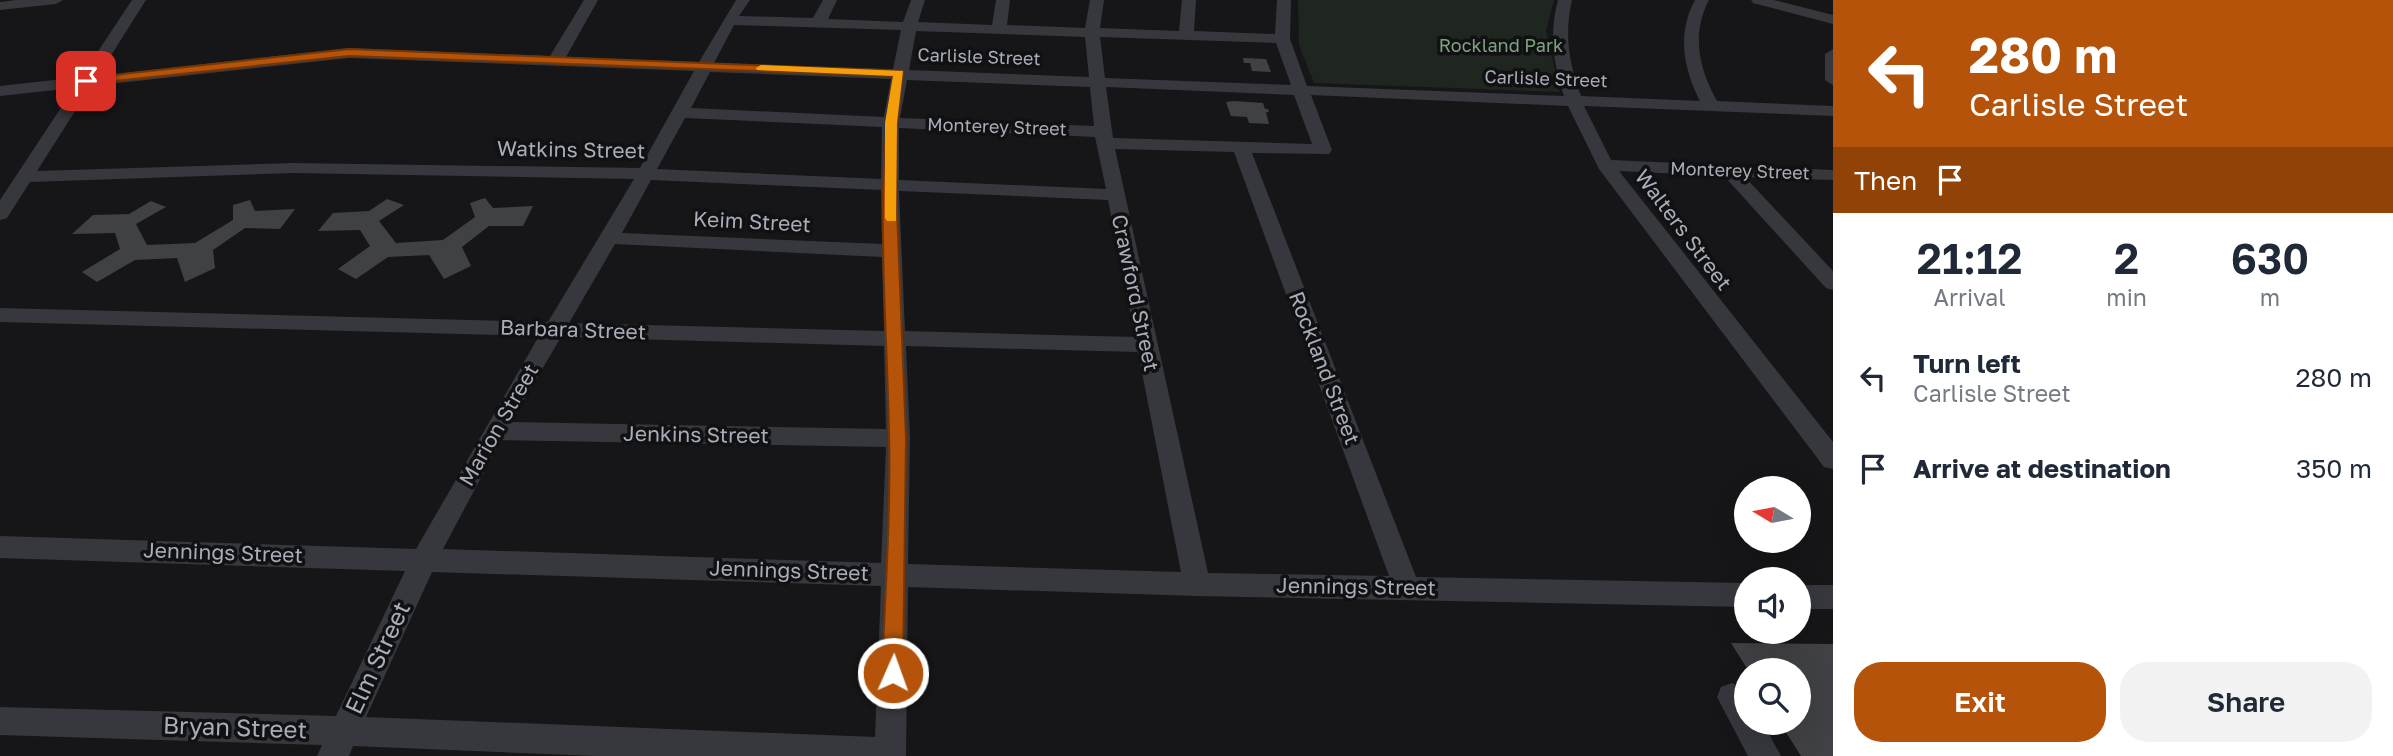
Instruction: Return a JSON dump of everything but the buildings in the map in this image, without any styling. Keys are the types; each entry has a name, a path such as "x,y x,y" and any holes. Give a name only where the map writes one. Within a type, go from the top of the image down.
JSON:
{"street":[{"path":"0,6 56,0"},
{"path":"0,214 139,0"},
{"path":"556,60 591,0"},
{"name":"Marion Street","path":"424,559 494,431 646,174 729,20 743,0"},
{"path":"820,22 830,0"},
{"path":"890,754 898,438 890,185 891,123 909,26 918,0"},
{"path":"999,29 1003,0"},
{"name":"Crawford Street","path":"1097,0 1092,33 1104,138 1196,584"},
{"path":"1186,36 1189,0"},
{"path":"1284,0 1282,39 1299,89"},
{"name":"Walters Street","path":"1565,0 1559,35 1566,74 1583,122 1605,166 1833,460"},
{"path":"1702,0 1696,9 1693,22 1692,60 1701,90 1710,104"},
{"path":"1758,0 1833,20"},
{"path":"1812,0 1833,6"},
{"path":"729,20 1282,39"},
{"name":"Carlisle Street","path":"0,91 349,52 1710,104 1833,111"},
{"path":"1833,54 1833,80"},
{"name":"Monterey Street","path":"680,113 891,123 1241,148 1323,150 1299,89"},
{"name":"Rockland Street","path":"1241,148 1406,588"},
{"name":"Monterey Street","path":"1605,166 1833,175"},
{"name":"Watkins Street","path":"25,177 293,168 646,174 1115,195"},
{"path":"1730,171 1833,283"},
{"name":"Keim Street","path":"609,238 894,251"},
{"name":"Barbara Street","path":"0,315 1146,345"},
{"name":"Jenkins Street","path":"494,431 898,438"},
{"name":"Jennings Street","path":"0,547 1196,584 1734,596"},
{"name":"Elm Street","path":"338,743 424,559"},
{"path":"1811,597 1833,597"},
{"path":"1732,697 1765,756"},
{"name":"Bryan Street","path":"0,721 338,743 890,754"}],"green space":[{"name":"Rockland Park","path":"1298,0 1554,0 1546,31 1560,92 1314,83 1299,45"}],"slow traffic":[{"path":"761,68 899,73 891,123 892,218"}],"route":[{"path":"86,81 349,52 899,73 891,123 890,185 898,438 893,673"}]}
